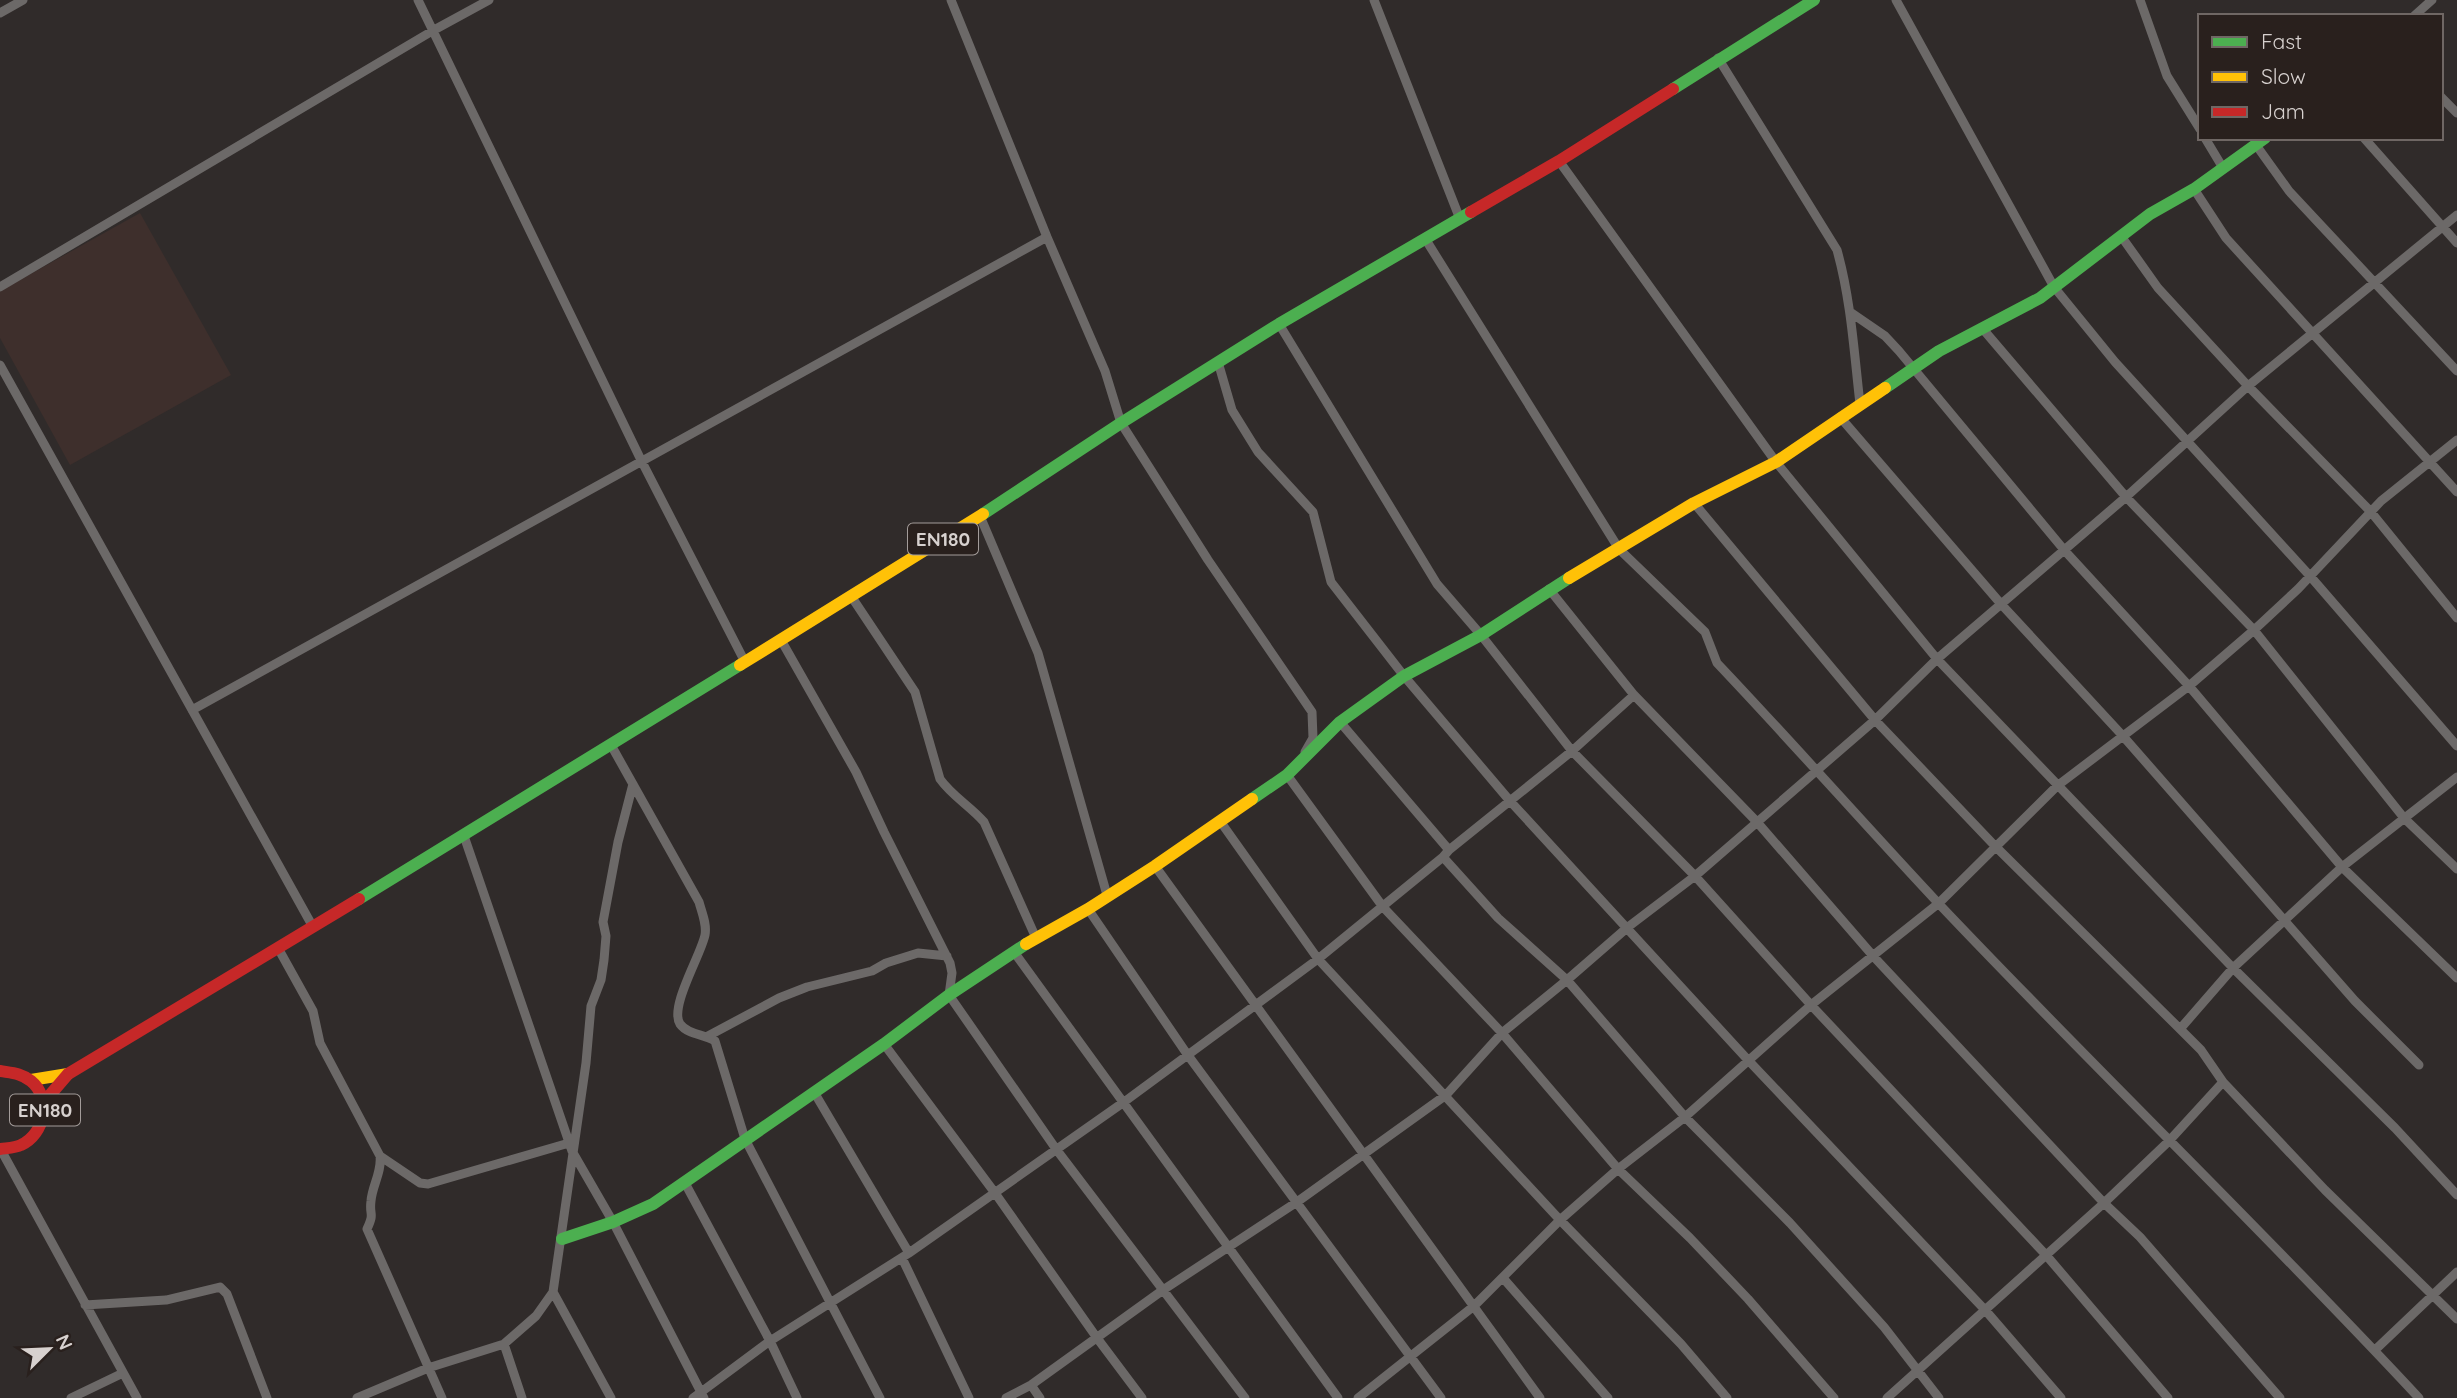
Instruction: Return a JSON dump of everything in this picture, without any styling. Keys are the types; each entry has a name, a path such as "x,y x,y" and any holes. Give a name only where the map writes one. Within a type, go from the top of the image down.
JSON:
{"main road":[{"name":"EN180","path":"1,1149 18,1148 32,1139 41,1126 44,1102 68,1074 464,836 980,516 1279,324 1559,161 1718,58 1814,0"},
{"path":"562,1239 613,1222 653,1204 884,1044 949,995 1036,938 1088,909 1155,866 1287,775 1339,722 1404,676 1481,635 1549,589 1694,503 1776,462 1939,351 2039,298 2150,214 2194,189 2260,142"},
{"name":"EN180","path":"0,1071 17,1072 31,1080 44,1102"},
{"name":"EN180","path":"31,1080 68,1074"}],"street":[{"path":"0,13 23,0"},
{"path":"418,0 641,460 745,662"},
{"path":"0,287 489,0"},
{"path":"951,0 1046,237 1105,371 1121,423 1208,560 1312,712 1313,738 1300,764"},
{"path":"1374,0 1460,219"},
{"path":"1896,0 2054,287 2115,362 2310,576 2457,746"},
{"path":"2140,0 2167,76 2198,126"},
{"path":"2416,14 2432,0"},
{"path":"1718,58 1837,250 1850,312 1860,404"},
{"path":"2443,99 2457,113"},
{"path":"2206,140 2222,168"},
{"path":"2366,140 2457,243"},
{"path":"2260,142 2289,191 2457,371"},
{"path":"1559,161 1776,462 1937,659 2233,968 2395,1128 2457,1195"},
{"path":"2194,189 2226,238 2457,492"},
{"path":"1006,1398 1031,1385 1163,1290 1297,1202 1446,1095 1502,1033 1628,927 1695,876 1875,720 1937,659 2126,498 2248,386 2457,215"},
{"path":"2121,236 2158,288 2248,386 2371,512 2457,618"},
{"path":"192,710 1046,237"},
{"path":"1426,240 1619,549 1705,632 1717,663 1939,904 2273,1244 2419,1398"},
{"path":"1850,312 1885,336 2065,551 2189,686 2342,867 2457,978"},
{"path":"1279,324 1437,584 1573,751 1695,876 1811,1005 2046,1255 2168,1398"},
{"path":"1982,328 2126,498 2254,630 2404,818 2457,869"},
{"path":"1218,362 1232,410 1258,452 1313,512 1331,582 1404,676 1510,801 1748,1060 1986,1311 2061,1398"},
{"path":"0,365 313,927"},
{"path":"1840,417 2001,604 2122,735 2356,1001 2419,1065"},
{"path":"1358,1398 1474,1306 1560,1220 1618,1169 1685,1117 1811,1005 1939,904 2057,786 2189,686 2254,630 2371,512 2457,440"},
{"path":"1694,503 1875,720 1995,846 2201,1050 2223,1082 2325,1191 2457,1319"},
{"path":"980,516 1038,653 1107,895"},
{"path":"1549,589 1634,695 1758,822 1874,957 2104,1203 2140,1237 2280,1398"},
{"path":"851,596 915,692 940,779 948,790 984,822 1036,938"},
{"path":"781,640 856,772 947,956 952,973 949,995 1056,1149 1245,1398"},
{"path":"464,836 570,1147 613,1222 699,1396 770,1341 905,1255 1124,1102 1318,959 1573,751 1634,695"},
{"path":"1339,722 1498,918 1567,981 1685,1117 1790,1223 1884,1327 1939,1398"},
{"path":"611,745 699,902 705,920 705,934 677,1013 678,1022 683,1027 715,1041 745,1139 880,1398"},
{"path":"1287,775 1383,906 1502,1033 1618,1169 1690,1238 1748,1299 1834,1398"},
{"path":"2180,1029 2233,968 2287,921 2342,867 2457,777"},
{"path":"363,1397 428,1368 504,1343 536,1316 553,1292 562,1239 570,1147 586,1063 591,1006 601,980 604,960 606,936 603,922 618,842 633,784"},
{"path":"1220,821 1318,959 1560,1220 1681,1344 1727,1398"},
{"path":"1155,866 1540,1398"},
{"path":"1088,909 1187,1054 1441,1398"},
{"path":"278,948 313,1011 320,1043 380,1156 381,1163 370,1203 373,1215 367,1229 442,1398"},
{"path":"1014,952 1338,1398"},
{"path":"708,1036 779,998 807,987 872,971 918,953 947,956"},
{"path":"884,1044 1142,1398"},
{"path":"1887,1398 2104,1203 2169,1141 2223,1082"},
{"path":"814,1092 905,1255 969,1398"},
{"path":"380,1156 421,1183 428,1184 570,1147"},
{"path":"1,1149 137,1398"},
{"path":"685,1183 770,1341 797,1398"},
{"path":"2375,1350 2457,1272"},
{"path":"1503,1278 1608,1398"},
{"path":"85,1305 166,1300 220,1287 227,1294 267,1398"},
{"path":"553,1292 611,1398"},
{"path":"504,1343 522,1398"},
{"path":"71,1398 123,1373"},
{"path":"1031,1385 1040,1398"}],"shaded area":[{"path":"140,213 231,375 70,465 0,338 0,291"}],"traffic: fast":[{"path":"1673,89 1814,0"},
{"path":"1885,388 1939,351 2040,298 2150,214 2194,189 2262,140"},
{"path":"983,514 1279,324 1471,212"},
{"path":"1252,799 1287,775 1340,722 1404,676 1481,635 1569,578"},
{"path":"359,899 740,665"},
{"path":"562,1239 613,1222 653,1204 884,1044 949,995 1026,944"}],"traffic: slow":[{"path":"1569,578 1694,503 1776,462 1885,388"},
{"path":"740,665 983,514"},
{"path":"1026,944 1088,909 1252,799"},
{"path":"31,1080 68,1074"}],"traffic: jam":[{"path":"1471,212 1559,161 1673,89"},
{"path":"44,1102 68,1074 359,899"},
{"path":"0,1071 20,1075 31,1081 38,1088 43,1106 43,1115 36,1133 19,1146 0,1149"}]}
